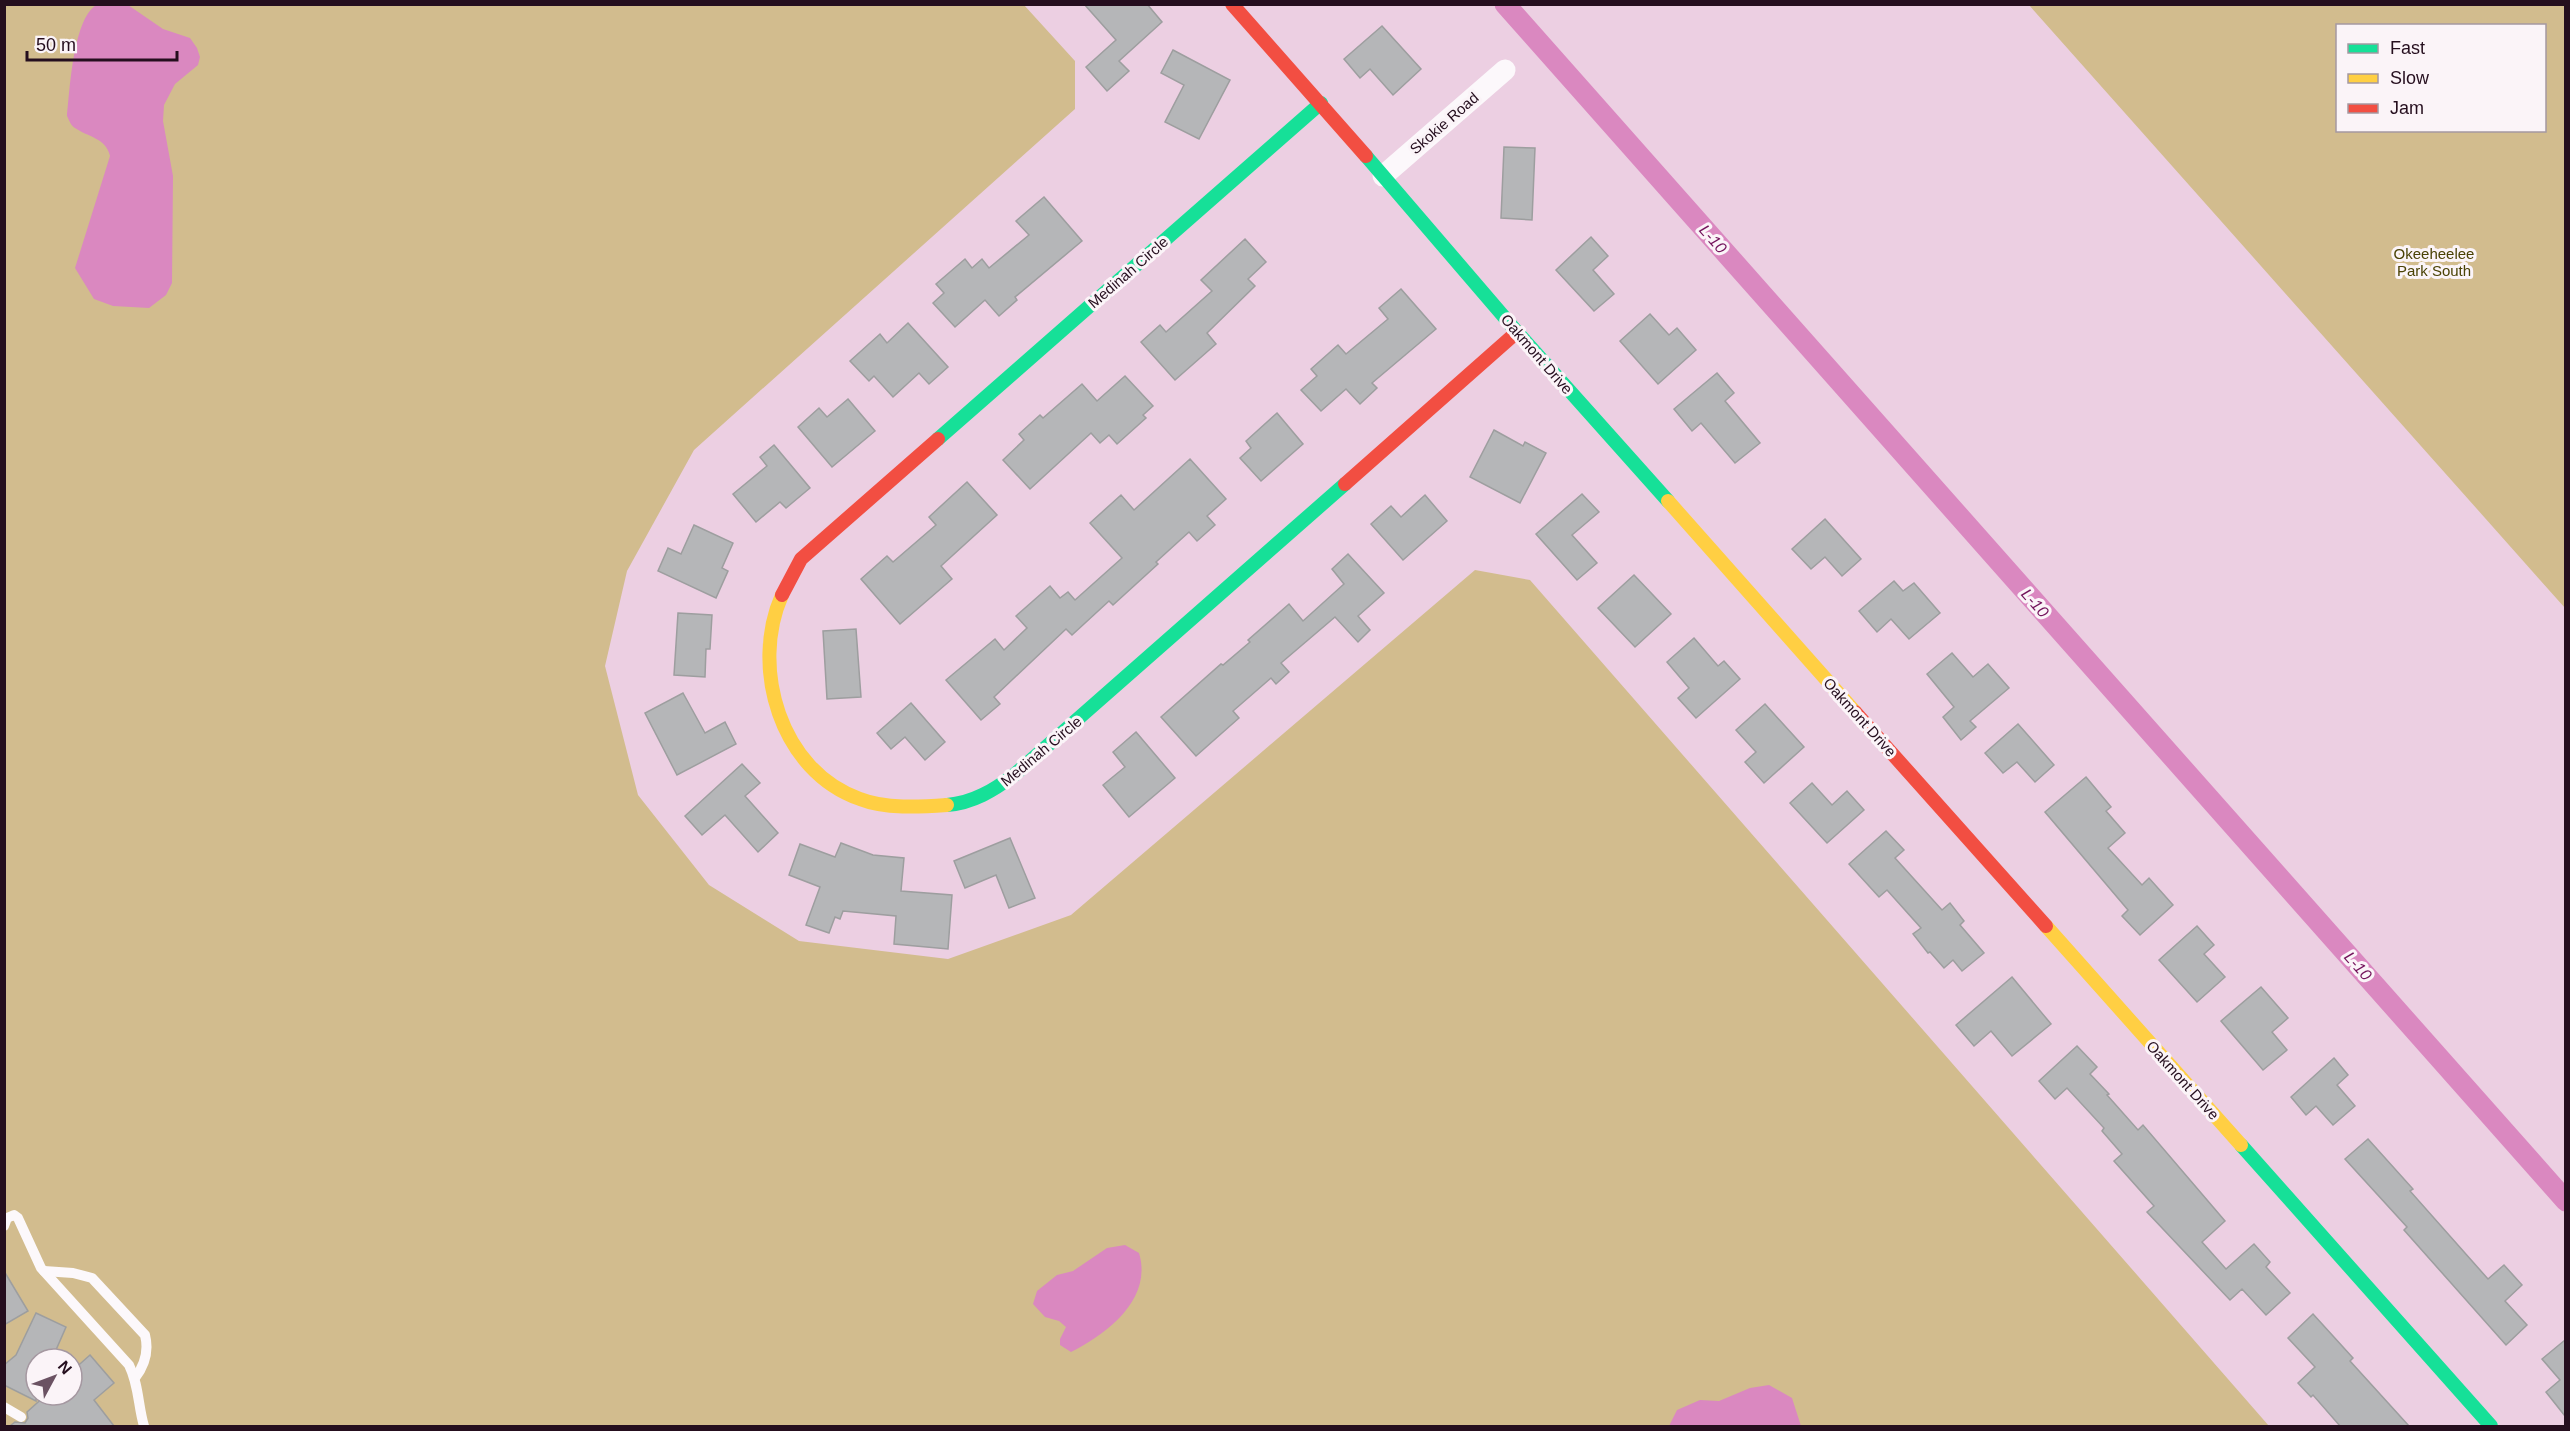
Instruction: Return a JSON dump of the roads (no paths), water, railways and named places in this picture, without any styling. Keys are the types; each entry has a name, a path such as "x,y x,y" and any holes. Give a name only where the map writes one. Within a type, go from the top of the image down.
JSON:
{"street":[{"name":"Oakmont Drive","path":"1232,4 1321,103 1517,332 2490,1426"},
{"name":"Skokie Road","path":"1383,176 1504,70"},
{"name":"Medinah Circle","path":"1321,103 801,558 783,589 771,629 769,665 775,703 785,732 804,760 855,798 892,805 962,803 995,789 1042,752 1517,332"}],"lane":[{"path":"4,1226 7,1218 14,1215 18,1218 44,1271 129,1365 135,1378 144,1426"},
{"path":"44,1271 73,1273 92,1278 145,1335 146,1356 143,1368 135,1378"},
{"path":"4,1407 21,1417"}],"waterway":[{"name":"L-10","path":"1505,4 2566,1201"}],"park label":[{"name":"Okeeheelee Park South","path":"2434,262"}]}
